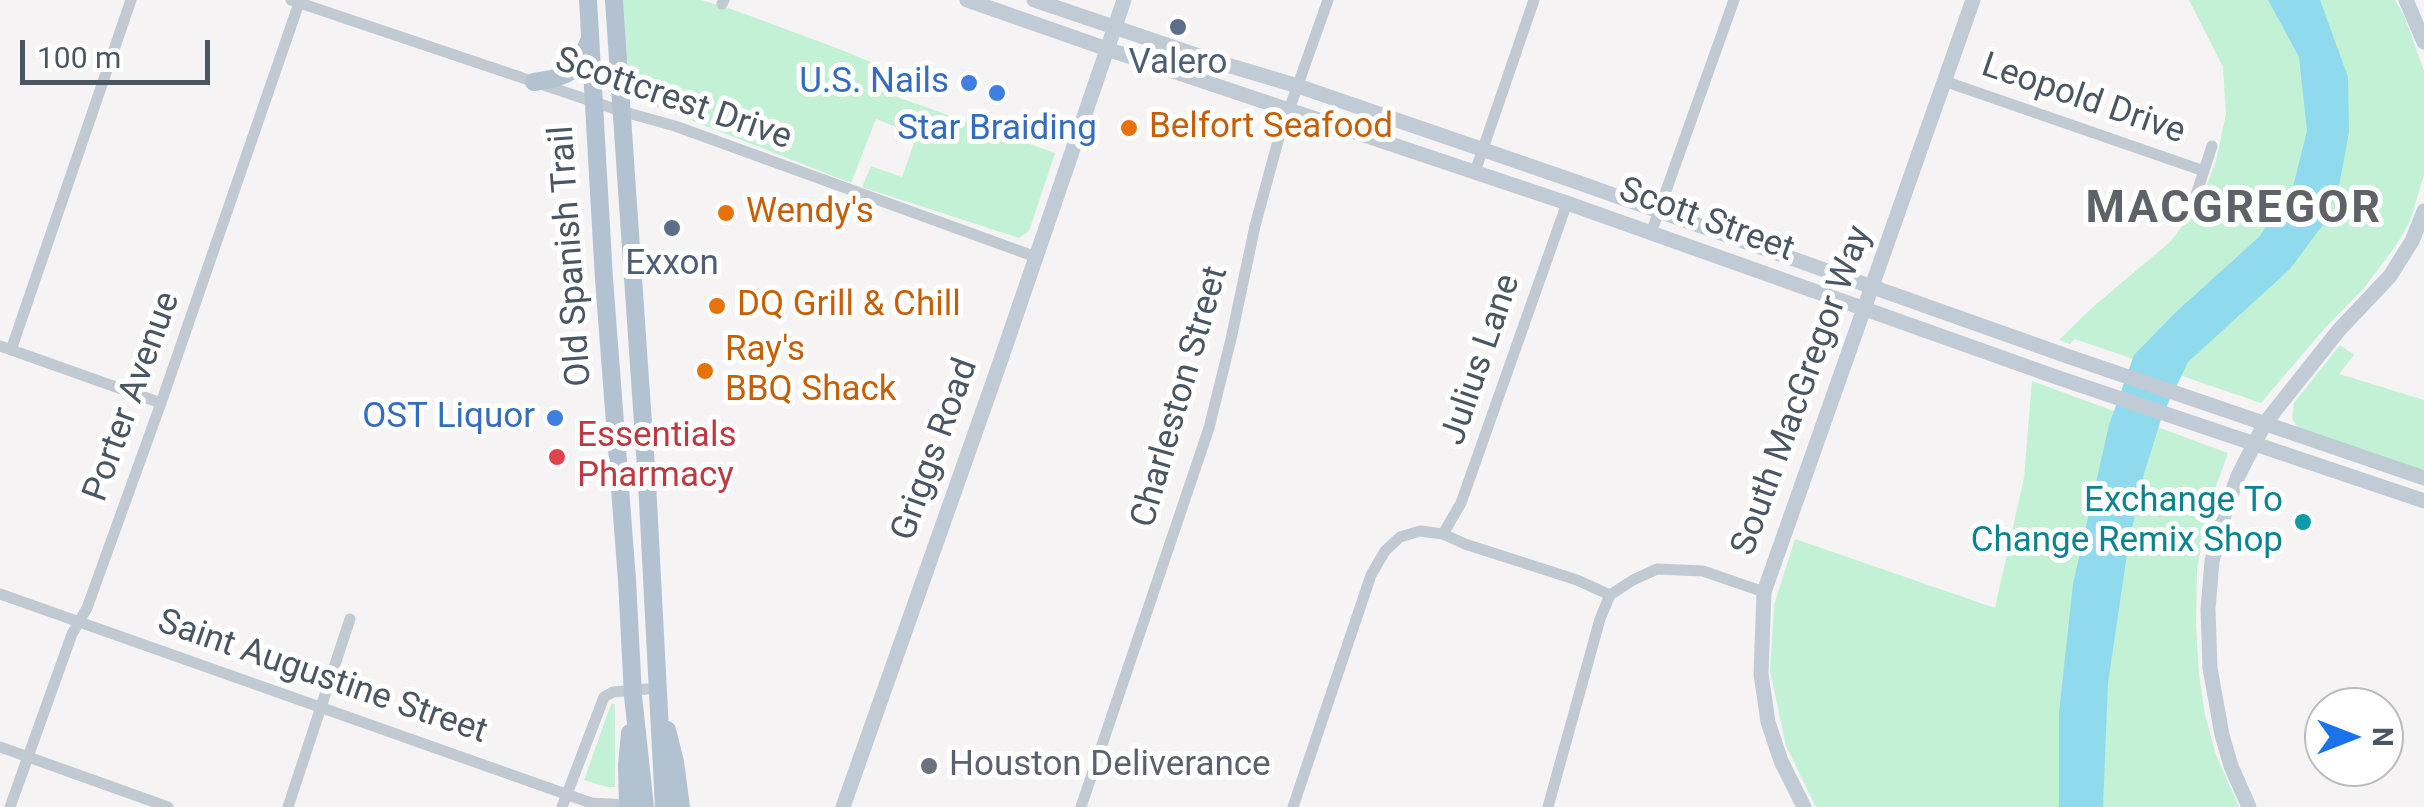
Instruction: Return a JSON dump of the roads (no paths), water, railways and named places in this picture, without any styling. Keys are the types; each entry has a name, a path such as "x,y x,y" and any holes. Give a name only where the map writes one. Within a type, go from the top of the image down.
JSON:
{"main road":[{"name":"Old Spanish Trail","path":"588,0 633,693 627,764 633,806"},
{"name":"Old Spanish Trail","path":"614,0 664,807"},
{"name":"Scott Street","path":"967,0 1567,202 2059,378 2424,500"},
{"name":"Scott Street","path":"1034,0 1298,86 2424,478"},
{"name":"Griggs Road","path":"843,807 1124,0"},
{"name":"South MacGregor Way","path":"1804,807 1781,761 1768,722 1760,674 1764,592 1973,0"},
{"path":"2406,0 2424,42"},
{"path":"534,82 575,68 590,36"},
{"path":"2249,807 2232,766 2210,668 2208,608 2216,546 2238,476 2265,423 2339,330 2390,276 2412,241 2424,211"},
{"path":"604,280 633,279"},
{"path":"618,465 645,462"},
{"path":"658,692 675,762 680,807"}],"street":[{"path":"131,0 6,348 161,403"},
{"name":"Charleston Street","path":"1081,807 1208,428 1278,141 1328,0"},
{"path":"1475,172 1534,0"},
{"path":"1651,233 1734,0"},
{"name":"Scottcrest Drive","path":"295,1 675,126 1036,257"},
{"name":"Porter Avenue","path":"10,807 161,403 295,1"},
{"name":"Leopold Drive","path":"1944,81 2204,171"},
{"path":"2196,195 2212,146"},
{"name":"Julius Lane","path":"1443,534 1461,503 1567,202"},
{"path":"1293,807 1371,575 1385,550 1400,536 1420,531 1443,534 1610,595"},
{"path":"1548,807 1610,595 1657,569 1703,571 1764,592"},
{"name":"Saint Augustine Street","path":"0,594 566,794 604,805 633,806"},
{"path":"288,807 350,618"},
{"path":"562,807 604,698 612,692 658,692"},
{"path":"0,748 168,807"}],"water":[{"path":"2268,0 2320,0 2348,77 2349,132 2339,186 2322,226 2290,269 2188,362 2162,416 2128,547 2108,683 2103,807 2059,807 2059,713 2073,584 2109,425 2134,355 2259,237 2293,187 2307,131 2299,57"}],"place":[{"name":"Valero","path":"1178,27"},
{"name":"U.S. Nails","path":"969,83"},
{"name":"Star Braiding","path":"997,93"},
{"name":"Belfort Seafood","path":"1129,128"},
{"name":"Wendy's","path":"726,213"},
{"name":"Exxon","path":"672,228"},
{"name":"DQ Grill & Chill","path":"717,306"},
{"name":"Ray's BBQ Shack","path":"705,371"},
{"name":"OST Liquor","path":"555,418"},
{"name":"Essentials Pharmacy","path":"557,457"},
{"name":"Exchange To Change Remix Shop","path":"2303,522"},
{"name":"Houston Deliverance","path":"929,766"}],"district":[{"name":"MACGREGOR","path":"2234,211"}]}
